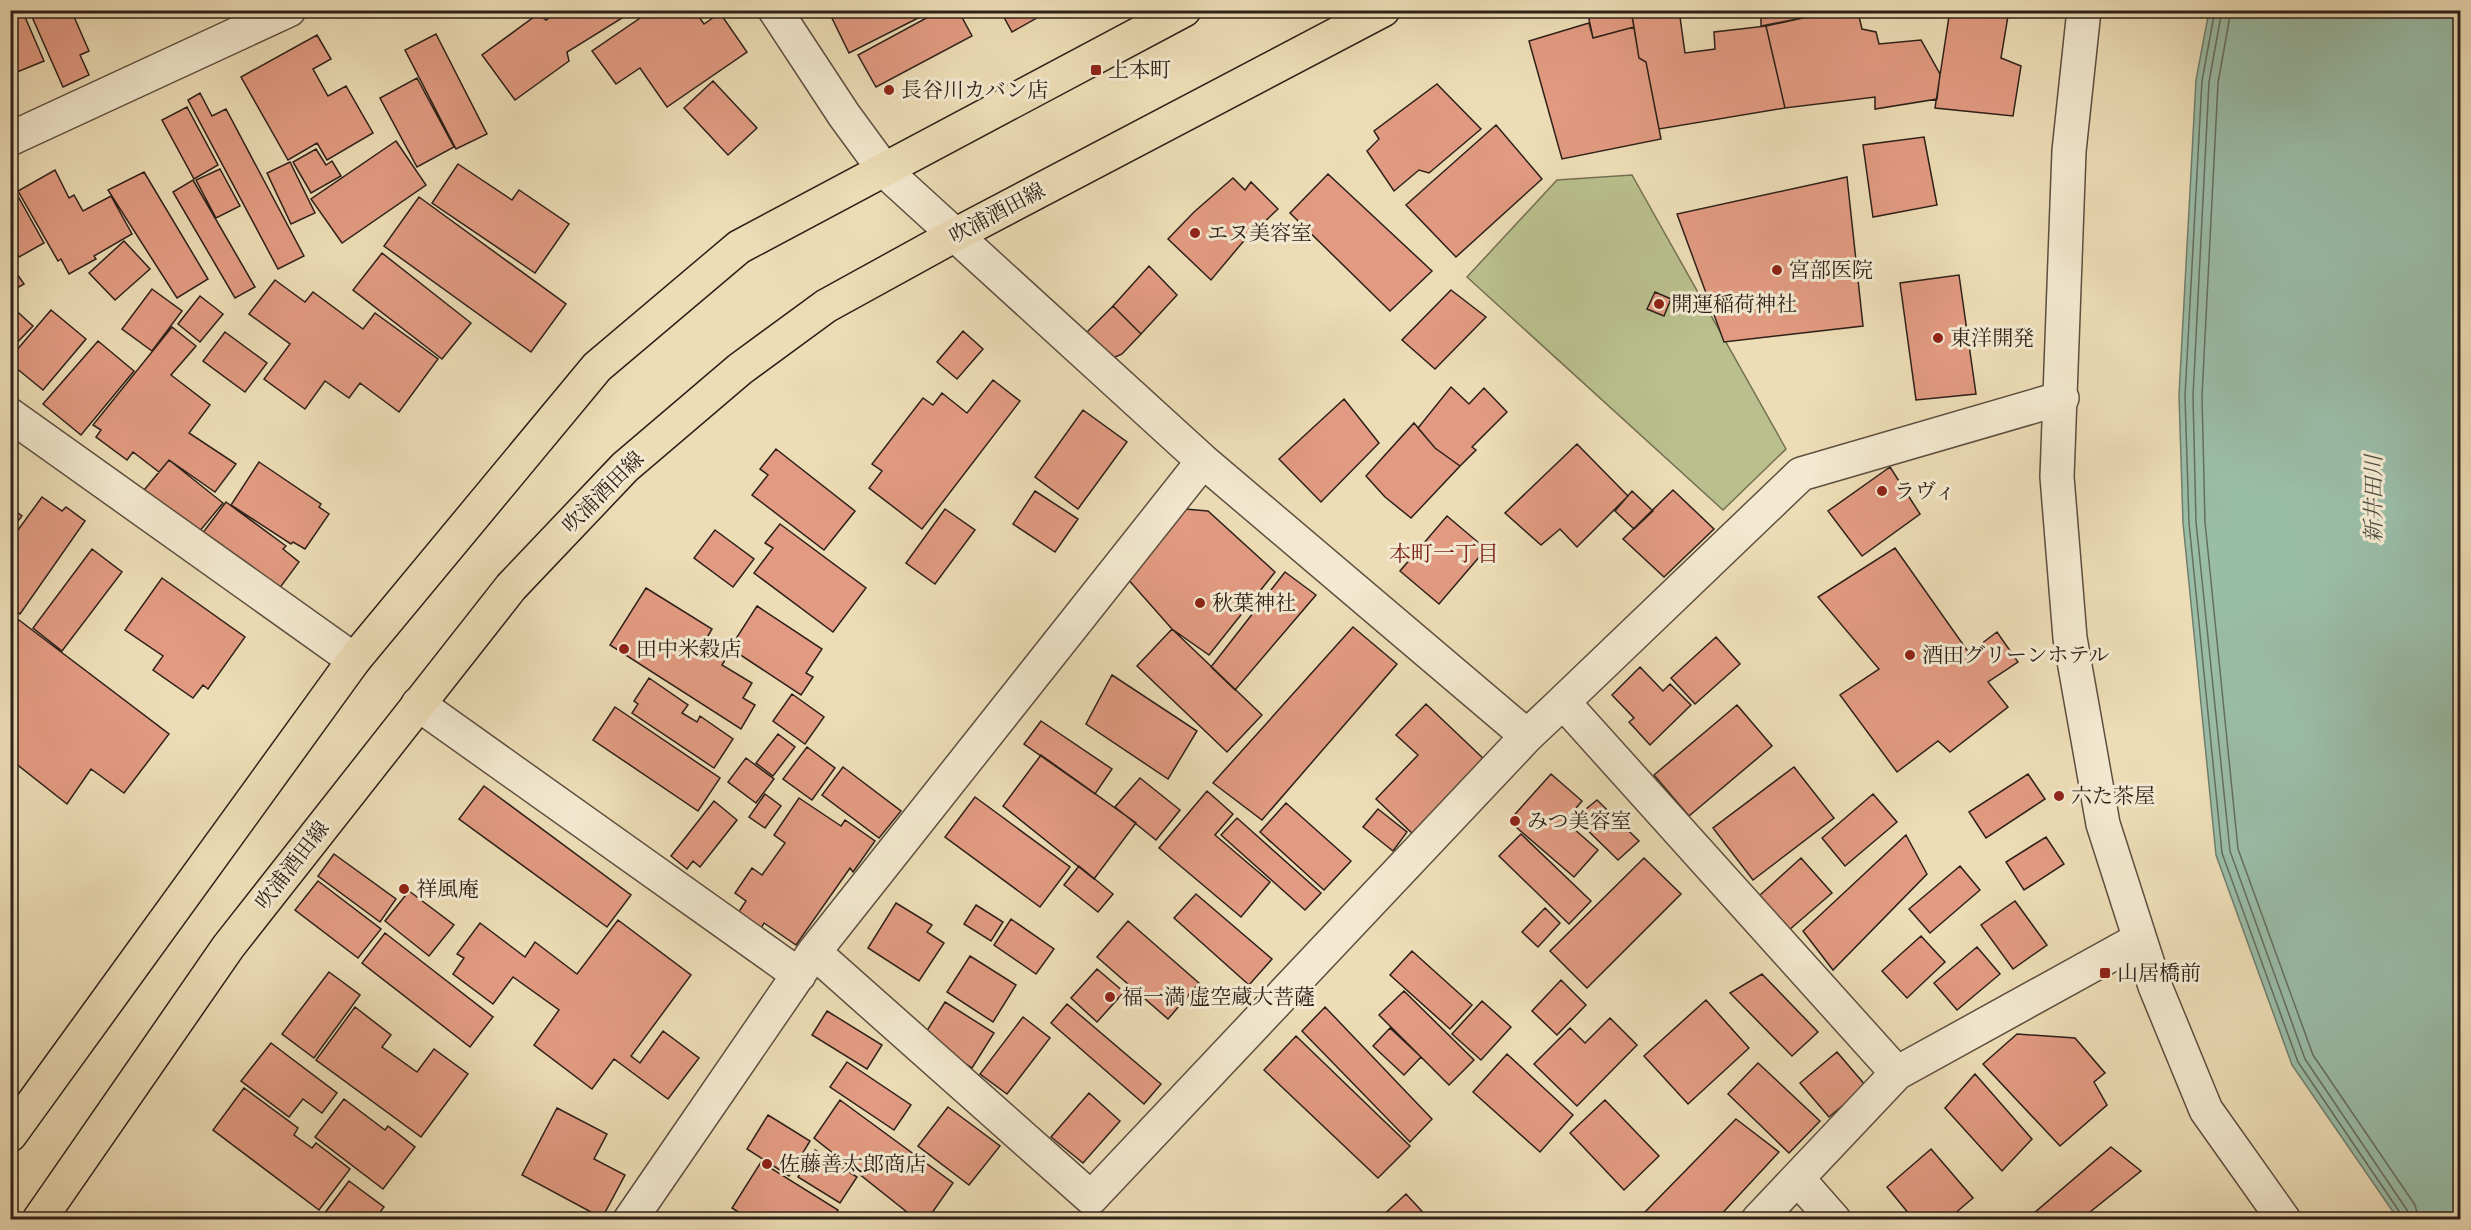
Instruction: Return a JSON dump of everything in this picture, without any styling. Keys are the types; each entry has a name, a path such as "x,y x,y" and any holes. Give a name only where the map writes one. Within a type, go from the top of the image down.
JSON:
{"main road":[{"path":"10,1135 354,660 597,367 739,247 1184,10"},
{"name":"吹浦酒田線","path":"39,1220 228,947 511,587 625,467 740,369 826,306 955,235 1383,10"}],"street":[{"path":"10,139 288,10"},
{"path":"775,10 844,116 885,171 1203,461 1527,736"},
{"path":"2084,10 2069,151 2062,398 2057,477 2070,638 2103,824 2138,940 2206,1110 2284,1220"},
{"path":"418,704 806,963 1092,1198 1527,736 1801,474 2062,398"},
{"path":"10,415 354,660"},
{"path":"630,1220 806,963 1203,461"},
{"path":"1563,702 1897,1073"},
{"path":"1758,1220 1897,1073 2138,940"},
{"path":"1798,1179 1834,1220"}],"shaded area":[{"path":"1632,175 1786,449 1723,510 1467,277 1557,180"}],"water":[{"name":"新井田川","path":"2209,11 2460,11 2460,1219 2398,1219 2292,1065 2216,855 2183,523 2179,395 2196,80"}],"building":[{"path":"10,10 22,10 44,61 10,75"},
{"path":"29,10 71,10 89,51 80,55 89,75 63,87"},
{"path":"561,10 635,10 567,52 569,61 515,100 482,55 538,14 546,20"},
{"path":"652,10 694,10 704,24 720,13 747,52 667,107 640,68 616,84 592,51"},
{"path":"828,10 934,10 849,53"},
{"path":"941,10 958,10 972,36 876,87 858,55"},
{"path":"1000,10 1051,10 1012,32"},
{"path":"1587,10 1631,10 1634,27 1593,38"},
{"path":"1631,10 1679,10 1685,53 1715,49 1714,32 1766,26 1785,108 1659,129 1646,62 1639,58"},
{"path":"1766,10 1811,10 1812,16 1761,26 1761,18 1768,18"},
{"path":"1950,10 2009,10 2001,58 2021,66 2013,116 1935,108"},
{"path":"1858,12 1862,29 1876,32 1879,44 1921,40 1940,74 1937,99 1875,109 1875,97 1785,108 1766,26 1812,16"},
{"path":"1589,23 1593,38 1634,27 1639,58 1646,62 1661,139 1562,159 1529,41"},
{"path":"436,34 487,134 456,149 405,50"},
{"path":"317,35 331,59 313,69 328,96 346,86 373,133 327,160 317,143 288,160 241,77"},
{"path":"417,78 454,147 417,167 380,98"},
{"path":"713,81 757,128 728,155 684,108"},
{"path":"1437,84 1481,129 1429,173 1419,170 1394,191 1367,151 1379,139 1374,131"},
{"path":"200,93 212,116 226,109 304,256 278,269 188,100"},
{"path":"187,107 218,165 194,179 162,120"},
{"path":"1496,125 1542,179 1456,257 1406,205"},
{"path":"1924,137 1937,205 1873,217 1863,145"},
{"path":"396,141 426,185 342,243 311,199"},
{"path":"316,149 326,165 332,161 341,176 311,193 293,162"},
{"path":"290,162 315,213 291,224 267,173"},
{"path":"458,164 512,200 519,190 569,224 535,273 432,203"},
{"path":"220,169 240,206 216,218 196,180"},
{"path":"55,170 69,198 74,195 83,211 111,196 132,234 94,256 96,259 69,274 61,259 58,261 18,191"},
{"path":"144,172 208,279 177,298 108,190"},
{"path":"1328,174 1432,271 1390,311 1290,213"},
{"name":"宮部医院","path":"1847,177 1863,326 1724,342 1677,214"},
{"path":"1233,178 1245,190 1251,182 1278,209 1242,243 1211,280 1168,239 1194,212"},
{"path":"193,180 255,287 235,298 173,192"},
{"path":"10,182 44,243 19,257 10,241"},
{"path":"419,197 566,304 531,352 384,246"},
{"path":"124,241 150,269 115,300 89,273"},
{"path":"382,253 471,323 442,359 353,290"},
{"path":"10,264 24,284 10,292"},
{"path":"1149,266 1177,295 1141,334 1113,306"},
{"name":"東洋開発","path":"1959,275 1976,394 1916,400 1900,283"},
{"path":"275,280 305,302 313,292 363,329 375,313 438,359 399,412 360,383 349,398 325,381 305,409 264,379 290,344 249,314"},
{"path":"152,289 182,311 152,351 122,329"},
{"path":"1451,290 1486,317 1435,369 1402,340"},
{"name":"開運稲荷神社","path":"1655,292 1671,299 1664,316 1647,309"},
{"path":"200,296 223,314 200,342 178,324"},
{"path":"10,305 33,326 10,350"},
{"path":"1113,306 1141,334 1122,354 1113,358 1087,332"},
{"path":"51,310 86,339 43,390 10,363 10,358"},
{"path":"172,327 196,346 171,375 210,405 189,433 236,464 215,492 169,460 159,472 133,452 127,460 96,437 101,430 93,425"},
{"path":"963,331 983,349 957,379 937,362"},
{"path":"225,332 267,363 245,392 203,361"},
{"path":"98,341 134,371 81,435 43,404"},
{"path":"993,380 1020,401 922,529 869,488 882,471 872,464 923,398 933,405 942,393 967,413"},
{"path":"1451,387 1469,404 1484,388 1507,412 1472,447 1476,450 1460,466 1435,448 1418,428"},
{"path":"1344,399 1379,443 1321,502 1279,459"},
{"path":"1083,410 1127,442 1078,509 1035,477"},
{"path":"1414,423 1435,448 1460,466 1411,518 1385,497 1366,476"},
{"path":"1577,444 1628,496 1577,547 1560,529 1541,545 1505,513"},
{"path":"776,449 855,511 824,550 752,495 768,475 760,469"},
{"path":"169,460 223,503 194,538 140,495"},
{"path":"259,462 321,504 319,507 329,514 305,549 293,542 291,544 231,505"},
{"path":"1890,467 1920,514 1862,556 1828,511"},
{"path":"1673,490 1714,529 1664,577 1623,539"},
{"path":"1035,491 1078,519 1055,552 1013,524"},
{"path":"1632,491 1653,511 1634,529 1615,511"},
{"path":"42,497 62,511 66,507 85,521 20,614 10,608 10,541"},
{"path":"226,502 286,546 283,549 299,562 276,593 196,542"},
{"path":"10,507 22,516 10,531"},
{"path":"945,509 975,530 935,584 906,563"},
{"name":"秋葉神社","path":"1185,509 1208,511 1275,572 1209,655 1172,629 1126,577"},
{"path":"1447,516 1486,549 1439,604 1400,571"},
{"path":"780,524 866,588 833,632 754,573 773,548 765,543"},
{"path":"715,530 754,559 733,587 694,558"},
{"path":"1895,548 1969,653 1997,632 2018,662 1988,682 2008,707 1950,752 1938,741 1897,772 1840,695 1879,669 1818,597"},
{"path":"92,549 122,572 62,651 33,628"},
{"path":"1285,572 1316,595 1235,690 1211,667"},
{"path":"162,578 245,637 208,689 203,685 193,698 153,670 163,656 125,630"},
{"path":"646,588 712,629 705,641 728,655 722,665 752,683 743,698 755,705 741,729 610,645"},
{"path":"757,606 822,649 806,673 813,677 801,695 730,648"},
{"path":"19,620 169,734 124,793 91,769 67,804 10,759 10,630"},
{"path":"1353,627 1397,664 1262,820 1213,783"},
{"path":"1172,629 1262,715 1227,752 1137,666"},
{"path":"1716,637 1740,664 1695,704 1671,678"},
{"path":"1640,667 1663,691 1670,684 1691,705 1650,745 1629,722 1634,718 1612,695"},
{"path":"1112,675 1197,731 1168,779 1086,724"},
{"path":"649,678 688,705 682,713 697,722 700,716 733,739 714,768 632,713 638,704 634,701"},
{"path":"792,694 824,717 805,744 773,721"},
{"path":"1426,704 1487,762 1415,836 1376,799 1418,755 1396,735"},
{"path":"1737,705 1772,746 1689,816 1654,775"},
{"path":"615,707 720,778 698,811 593,740"},
{"path":"1041,721 1112,769 1095,794 1024,744"},
{"path":"778,734 795,747 773,776 756,763"},
{"path":"807,747 835,768 812,800 783,779"},
{"path":"1041,755 1136,823 1094,879 1003,806"},
{"path":"746,758 774,779 756,803 728,782"},
{"path":"843,767 901,811 879,838 822,795"},
{"path":"1794,767 1834,818 1753,880 1713,828"},
{"path":"1551,774 1582,801 1565,821 1598,850 1574,877 1509,821"},
{"path":"2028,774 2045,799 1986,838 1969,812"},
{"path":"1140,778 1180,810 1156,840 1115,807"},
{"path":"484,786 631,895 607,927 459,819"},
{"path":"1207,791 1233,814 1215,835 1270,882 1241,917 1159,848"},
{"path":"765,794 781,806 765,828 749,817"},
{"path":"1873,794 1897,822 1845,866 1822,838"},
{"path":"975,797 1070,867 1040,907 945,837"},
{"path":"799,798 841,826 845,820 875,841 853,872 850,868 796,945 764,923 759,932 736,916 746,901 735,893 752,868 762,875 785,843 774,835"},
{"path":"1597,800 1639,841 1618,860 1575,818"},
{"path":"714,801 737,820 700,867 693,861 687,869 671,856"},
{"path":"1286,803 1351,861 1324,890 1260,832"},
{"path":"1378,809 1407,832 1393,851 1363,827"},
{"path":"1237,818 1321,893 1305,910 1221,835"},
{"path":"1521,834 1591,901 1569,924 1499,856"},
{"path":"1906,835 1927,874 1833,970 1803,931"},
{"path":"2046,837 2064,864 2024,890 2006,862"},
{"path":"334,854 396,899 380,922 318,876"},
{"path":"1644,858 1681,894 1587,988 1550,951"},
{"path":"1801,858 1832,893 1789,930 1759,896"},
{"path":"1079,866 1113,894 1098,912 1064,885"},
{"path":"1960,866 1980,890 1930,933 1909,909"},
{"path":"318,881 381,929 358,958 295,910"},
{"path":"409,891 454,925 429,956 385,921"},
{"path":"1196,894 1272,959 1249,985 1174,918"},
{"path":"2015,901 2047,945 2013,969 1981,925"},
{"path":"896,903 932,925 927,932 944,943 919,981 868,948"},
{"path":"976,905 1003,922 991,941 964,924"},
{"path":"1545,908 1560,923 1538,947 1522,932"},
{"path":"1011,919 1054,949 1036,974 994,945"},
{"path":"618,920 691,975 631,1056 640,1063 663,1031 699,1058 668,1099 614,1059 592,1089 534,1045 559,1010 513,977 493,1004 453,974 464,958 457,954 480,923 525,957 535,942 577,974"},
{"path":"1128,921 1199,983 1168,1019 1097,957"},
{"path":"385,933 493,1017 470,1047 362,963"},
{"path":"1921,936 1945,962 1907,998 1882,971"},
{"path":"1977,947 2000,974 1957,1010 1934,983"},
{"path":"1412,951 1472,1005 1450,1029 1390,975"},
{"path":"970,956 1016,985 993,1022 947,992"},
{"path":"1097,969 1124,992 1097,1022 1071,998"},
{"path":"329,972 360,995 314,1058 282,1034"},
{"path":"1762,974 1818,1032 1792,1056 1730,993"},
{"path":"1561,980 1586,1005 1557,1035 1532,1011"},
{"path":"1404,991 1474,1060 1449,1085 1379,1015"},
{"path":"1706,1000 1749,1048 1688,1104 1644,1056"},
{"path":"1482,1001 1511,1027 1481,1060 1452,1034"},
{"path":"945,1002 994,1033 972,1068 923,1037"},
{"path":"1067,1004 1161,1084 1144,1104 1051,1023"},
{"path":"355,1007 391,1035 382,1047 417,1072 434,1049 468,1074 421,1137 316,1060"},
{"path":"1325,1007 1432,1119 1410,1142 1302,1031"},
{"path":"827,1011 882,1045 867,1069 812,1035"},
{"path":"1023,1017 1050,1038 1007,1094 980,1074"},
{"path":"1610,1018 1637,1045 1577,1106 1534,1064 1570,1028 1585,1043"},
{"path":"1390,1028 1421,1057 1404,1075 1373,1046"},
{"path":"2017,1034 2075,1038 2105,1073 2094,1082 2107,1105 2060,1146 1983,1064"},
{"path":"1296,1036 1410,1146 1378,1178 1264,1070"},
{"path":"271,1043 337,1093 322,1113 303,1099 289,1117 241,1081"},
{"path":"1837,1052 1866,1086 1829,1117 1800,1083"},
{"path":"1507,1054 1573,1115 1540,1152 1473,1092"},
{"path":"847,1062 911,1105 894,1130 830,1087"},
{"path":"1758,1063 1820,1121 1789,1153 1728,1094"},
{"path":"1975,1074 2032,1139 2002,1171 1945,1108"},
{"path":"244,1088 298,1128 294,1135 312,1148 316,1143 350,1169 319,1210 213,1130"},
{"path":"1089,1093 1120,1121 1083,1163 1051,1137"},
{"path":"344,1099 385,1130 388,1126 415,1147 383,1189 315,1137"},
{"path":"840,1100 953,1183 927,1220 917,1220 814,1138"},
{"path":"1605,1100 1659,1156 1624,1190 1570,1133"},
{"path":"948,1107 1000,1146 969,1185 918,1146"},
{"path":"557,1108 607,1134 594,1159 625,1175 602,1218 522,1175"},
{"path":"768,1115 810,1141 789,1176 747,1149"},
{"path":"1736,1119 1779,1152 1716,1220 1651,1220 1644,1213"},
{"path":"2111,1147 2141,1171 2080,1220 2026,1220"},
{"path":"1931,1149 1973,1198 1947,1220 1914,1220 1887,1187"},
{"path":"815,1150 857,1177 840,1203 798,1177"},
{"path":"761,1162 838,1210 832,1220 751,1220 732,1208"},
{"path":"349,1181 384,1207 374,1220 331,1220 324,1214"},
{"path":"1406,1194 1430,1220 1379,1219"},
{"path":"498,1212 509,1220 493,1220"}],"place":[{"name":"上本町","path":"1096,70"},
{"name":"長谷川カバン店","path":"889,90"},
{"name":"エヌ美容室","path":"1195,233"},
{"name":"宮部医院","path":"1777,270"},
{"name":"開運稲荷神社","path":"1659,304"},
{"name":"東洋開発","path":"1938,338"},
{"name":"ラヴィ","path":"1882,491"},
{"name":"秋葉神社","path":"1200,603"},
{"name":"田中米穀店","path":"624,649"},
{"name":"酒田グリーンホテル","path":"1910,655"},
{"name":"六た茶屋","path":"2059,796"},
{"name":"みつ美容室","path":"1515,821"},
{"name":"祥風庵","path":"404,889"},
{"name":"山居橋前","path":"2105,973"},
{"name":"福一満 虚空蔵大菩薩","path":"1110,997"},
{"name":"佐藤善太郎商店","path":"767,1164"}],"district":[{"name":"本町一丁目","path":"1444,553"}]}
